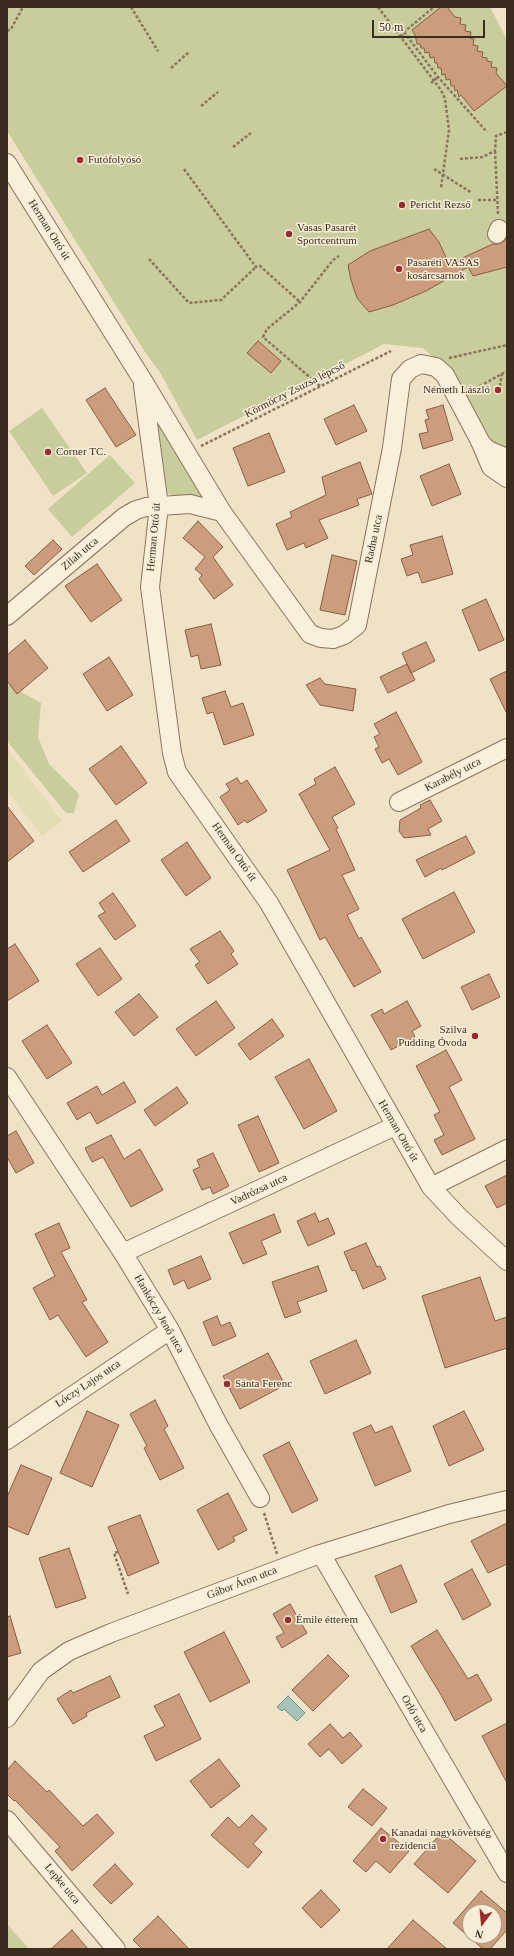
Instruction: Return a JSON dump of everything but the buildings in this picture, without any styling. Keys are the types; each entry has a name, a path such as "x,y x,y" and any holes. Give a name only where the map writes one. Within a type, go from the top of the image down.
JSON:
{"street":[{"name":"Herman Ottó út","path":"7,163 187,453"},
{"path":"421,364 436,367 445,375 480,441 490,467 507,478"},
{"name":"Radna utca","path":"187,453 222,512 310,634 321,638 333,639 344,634 356,625 392,448 402,379 410,368 421,364"},
{"name":"Herman Ottó út","path":"142,379 159,506 150,587 172,753 177,772 269,903 431,1188 459,1218 507,1261"},
{"path":"480,441 488,450 507,458"},
{"path":"159,506 190,504 222,512"},
{"name":"Zilah utca","path":"7,616 124,517 146,507 159,506"},
{"name":"Karabély utca","path":"399,802 507,748"},
{"name":"Hankóczy Jenő utca","path":"7,1077 123,1253 170,1330 218,1424 260,1498"},
{"name":"Vadrózsa utca","path":"123,1253 395,1126"},
{"path":"431,1188 507,1149"},
{"name":"Lóczy Lajos utca","path":"7,1440 170,1330"},
{"name":"Gábor Áron utca","path":"10,1708 42,1671 69,1651 111,1633 321,1554 449,1514 507,1500"},
{"name":"Orló utca","path":"321,1554 507,1874"},
{"name":"Lepke utca","path":"7,1820 116,1949"}],"path":[{"path":"7,31 11,29 23,7"},
{"path":"131,7 158,51"},
{"path":"378,7 434,81 445,99 449,121 448,140 441,188"},
{"path":"401,37 404,32 434,7"},
{"path":"404,32 438,77 487,132"},
{"path":"171,68 189,52"},
{"path":"431,83 438,77"},
{"path":"201,106 218,92"},
{"path":"498,231 495,151 496,136 507,132"},
{"path":"233,147 251,133"},
{"path":"460,159 482,158 495,151"},
{"path":"184,169 256,267"},
{"path":"434,169 472,193"},
{"path":"478,200 497,200"},
{"path":"320,386 263,337 267,329 300,302 333,260 339,256"},
{"path":"149,259 189,303 221,300 256,267 260,266 300,302"},
{"path":"421,364 507,345"},
{"name":"Körmöczy Zsuzsa lépcső","path":"207,443 391,351"},
{"path":"456,396 479,388 507,371"},
{"path":"499,390 502,374"},
{"path":"260,1498 281,1568"},
{"path":"118,1552 114,1554 128,1594"}],"shaded area":[{"path":"7,748 62,821 42,836 7,791"}],"green space":[{"name":"Vasas Pasarét Sportcentrum","path":"7,7 490,7 507,40 507,450 489,440 450,373 423,348 384,344 197,440 161,374 145,352 7,131"},
{"name":"Corner TC.","path":"42,408 87,473 53,496 9,431"},
{"path":"154,410 210,503 187,496 173,496 163,490"},
{"name":"Corner TC.","path":"110,455 135,483 72,537 48,509"},
{"path":"7,684 41,703 38,737 49,764 79,794 74,813 66,813 7,741"},
{"path":"7,1924 29,1949 7,1949"}],"water":[{"path":"288,1696 305,1713 297,1721 284,1709 282,1711 277,1707"}],"place":[{"name":"Futófolyósó","path":"80,160"},
{"name":"Pericht Rezső","path":"402,205"},
{"name":"Vasas Pasarét Sportcentrum","path":"289,234"},
{"name":"Pasaréti VASAS kosárcsarnok","path":"399,269"},
{"name":"Németh László","path":"498,390"},
{"name":"Corner TC.","path":"48,452"},
{"name":"Szilva Pudding Óvoda","path":"475,1036"},
{"name":"Sánta Ferenc","path":"227,1384"},
{"name":"Émile étterem","path":"288,1620"},
{"name":"Kanadai nagykövetség rezidencia","path":"383,1839"}]}
